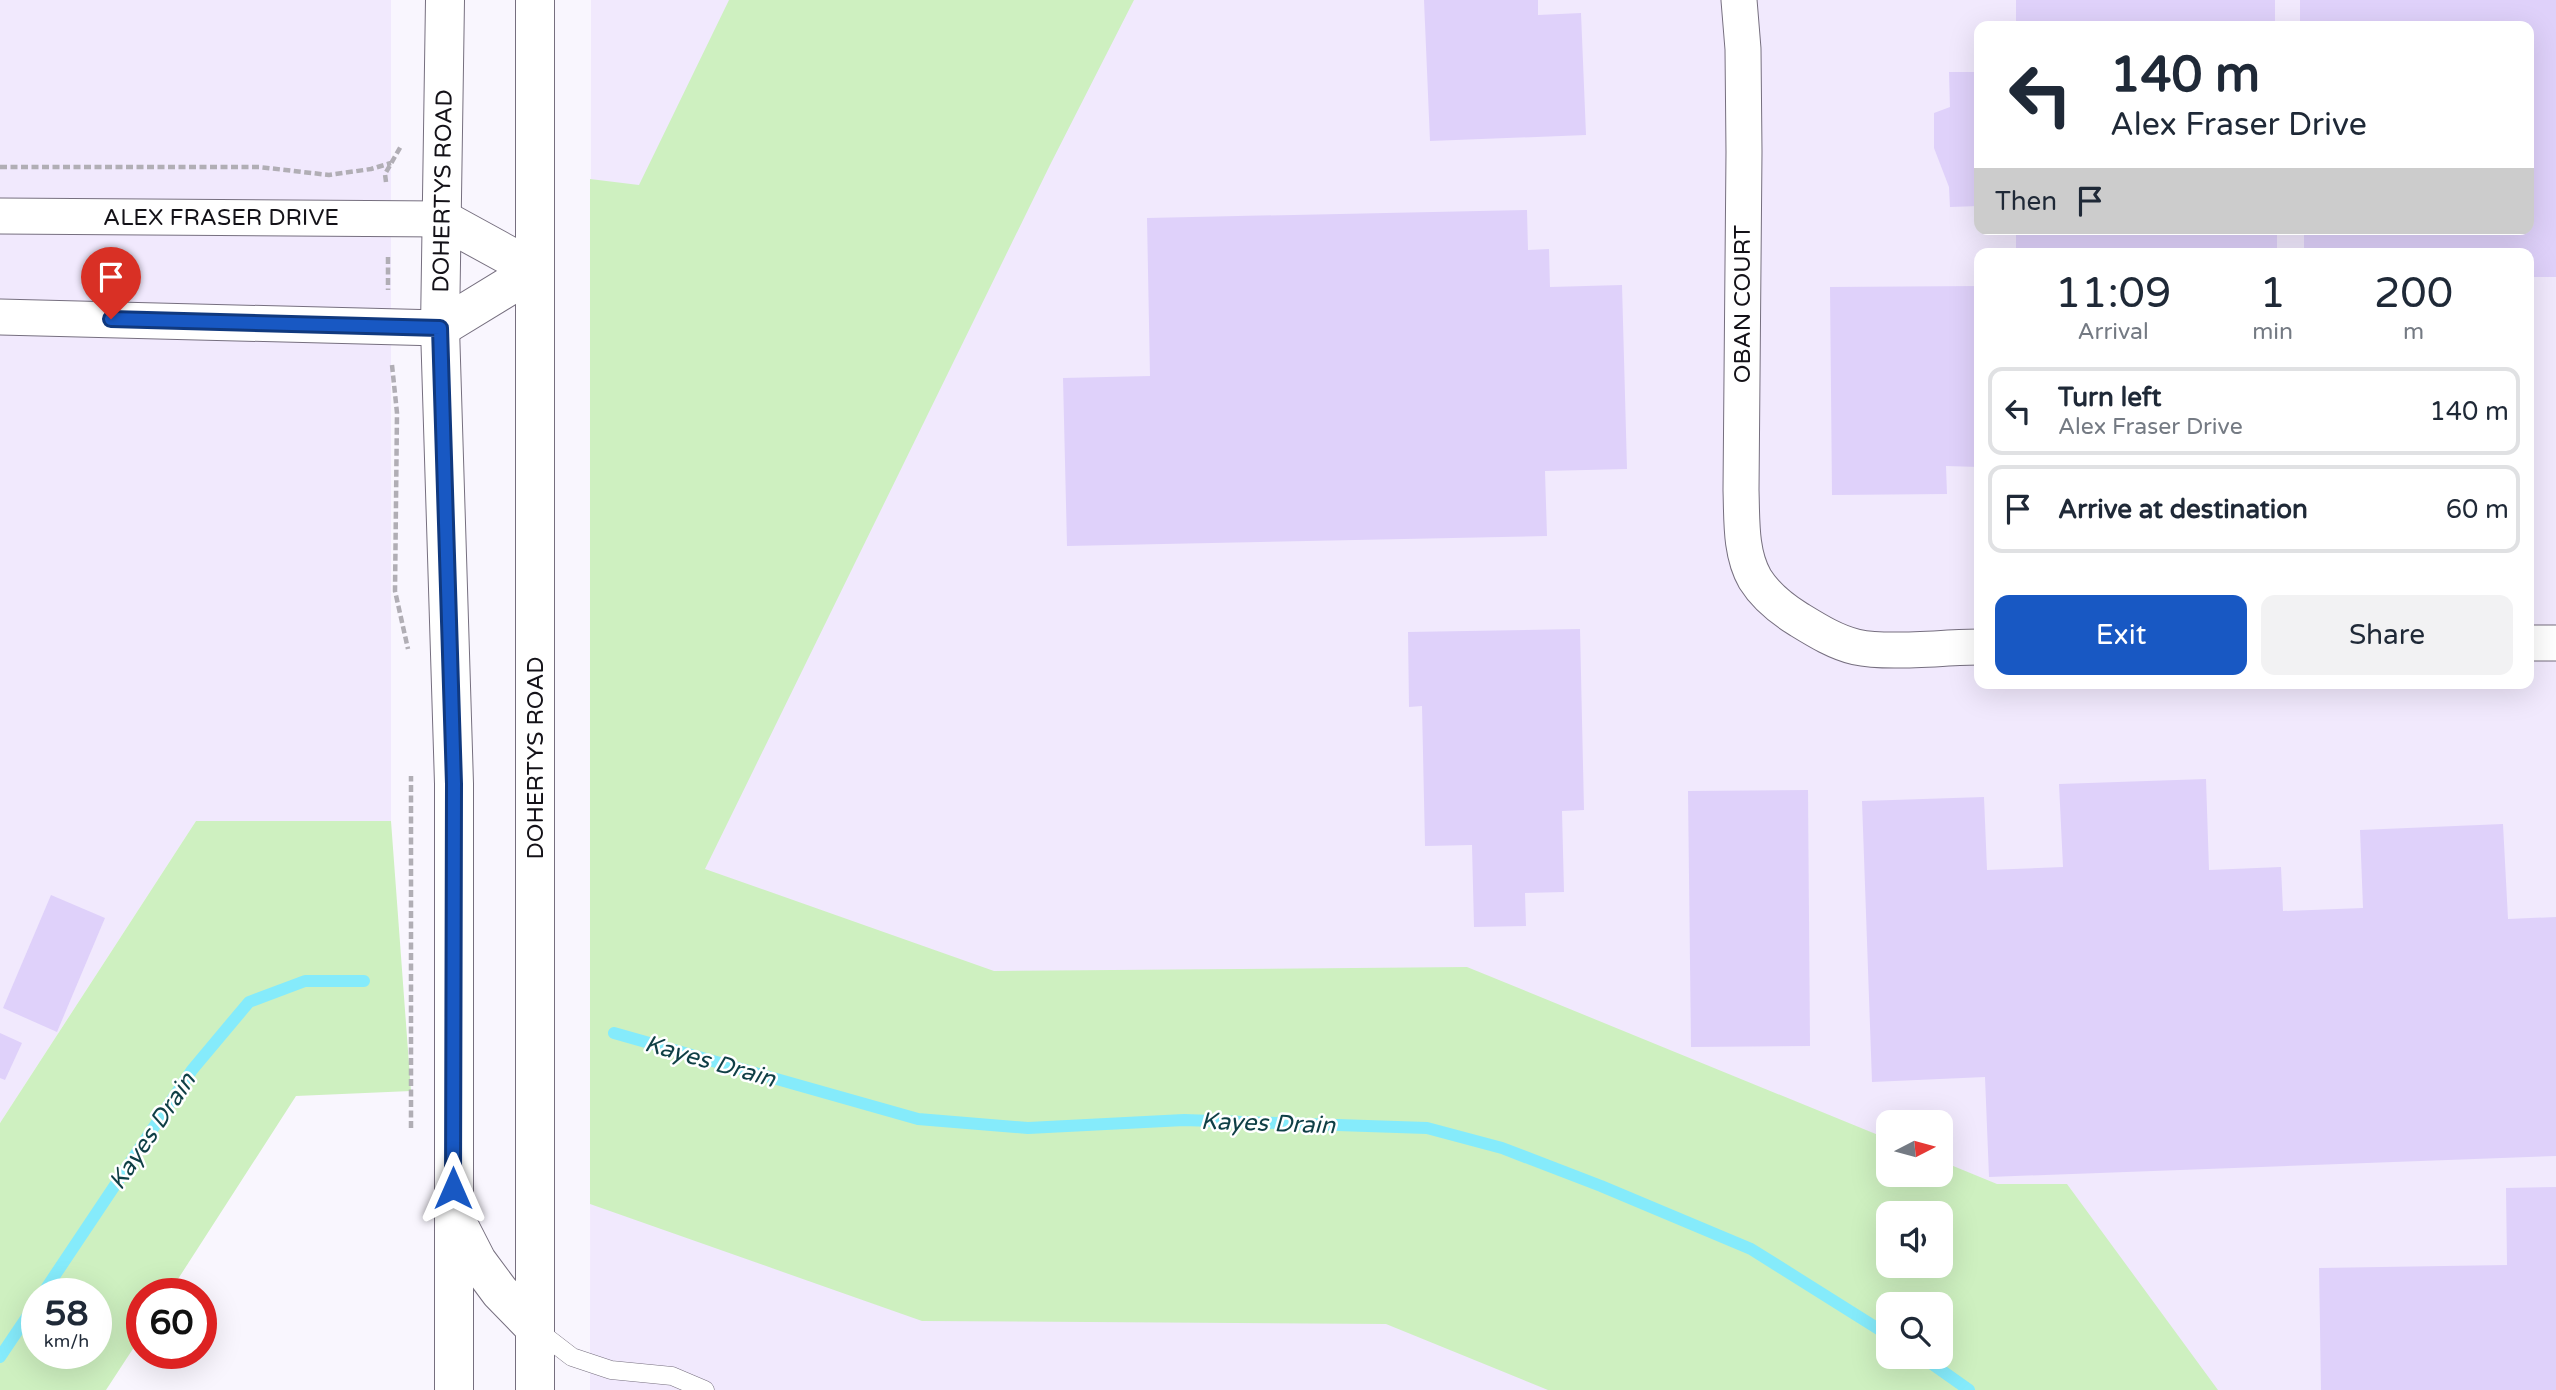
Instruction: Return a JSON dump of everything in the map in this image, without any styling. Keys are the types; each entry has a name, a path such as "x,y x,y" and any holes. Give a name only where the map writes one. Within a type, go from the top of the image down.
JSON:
{"main road":[{"name":"DOHERTYS ROAD","path":"444,0 440,328 454,784 454,1390"},
{"name":"DOHERTYS ROAD","path":"535,0 535,1390"},
{"path":"440,328 535,270 442,219"},
{"path":"453,1215 477,1261 500,1292 535,1328"}],"street":[{"name":"OBAN COURT","path":"1739,0 1743,49 1744,152 1742,538 1755,579 1772,599 1818,632 1857,647 1974,647"},
{"name":"ALEX FRASER DRIVE","path":"0,216 442,219"},
{"path":"0,317 440,328"},
{"path":"2534,643 2556,643"}],"lane":[{"path":"535,1328 572,1357 611,1370 672,1376 705,1390"}],"path":[{"path":"407,136 386,174 388,325 397,413 395,592 408,651"},
{"path":"0,167 259,167 329,175 392,163"},
{"path":"411,768 411,1132"}],"shaded area":[{"path":"0,0 391,0 391,821 196,821 0,1123"},
{"path":"591,0 2556,0 2556,1390 590,1390"}],"green space":[{"path":"729,0 1134,0 1050,165 705,869 994,971 1467,967 1876,1134 1876,1187 1953,1187 1953,1166 1997,1184 2067,1184 2218,1390 1548,1390 1386,1324 922,1321 590,1204 590,179 639,185"},
{"path":"196,821 391,821 411,1091 296,1096 179,1278 126,1278 126,1359 106,1390 0,1390 0,1123"}],"building":[{"path":"1424,0 1538,0 1538,15 1581,13 1586,135 1430,141"},
{"path":"2016,0 2275,0 2275,21 2016,21"},
{"path":"2300,0 2556,0 2556,277 2534,277 2534,248 2304,248 2304,235 2534,235 2534,21 2300,21"},
{"path":"1949,72 1974,72 1974,206 1950,207 1949,187 1934,148 1934,113 1950,107"},
{"path":"1527,210 1528,250 1549,249 1550,287 1622,285 1627,469 1545,471 1547,536 1067,546 1063,378 1150,376 1147,218"},
{"path":"2016,235 2277,235 2277,248 2016,248"},
{"path":"1974,286 1974,467 1946,466 1947,494 1832,495 1830,287"},
{"path":"1580,629 1584,810 1562,811 1564,892 1525,893 1526,926 1474,927 1472,845 1425,846 1422,706 1409,707 1408,632"},
{"path":"2206,779 2209,870 2281,867 2283,911 2363,908 2360,830 2503,824 2508,919 2556,917 2556,1156 1989,1177 1985,1077 1872,1082 1862,801 1984,797 1987,870 2063,867 2059,784"},
{"path":"1808,790 1810,1046 1691,1047 1688,791"},
{"path":"51,895 105,918 57,1032 3,1008"},
{"path":"0,1033 22,1043 5,1080 0,1078"},
{"path":"2556,1187 2556,1390 2321,1390 2319,1268 2507,1265 2506,1188"}],"waterway":[{"name":"Kayes Drain","path":"53,1278 192,1070 249,1002 305,981 364,981"},
{"name":"Kayes Drain","path":"614,1033 918,1119 1028,1128 1184,1120 1427,1128 1502,1148 1751,1249 1876,1327"},
{"name":"Kayes Drain","path":"0,1357 21,1326"},
{"name":"Kayes Drain","path":"1939,1369 1969,1390"}],"route":[{"path":"111,319 440,328 454,784 453,1188"}]}
